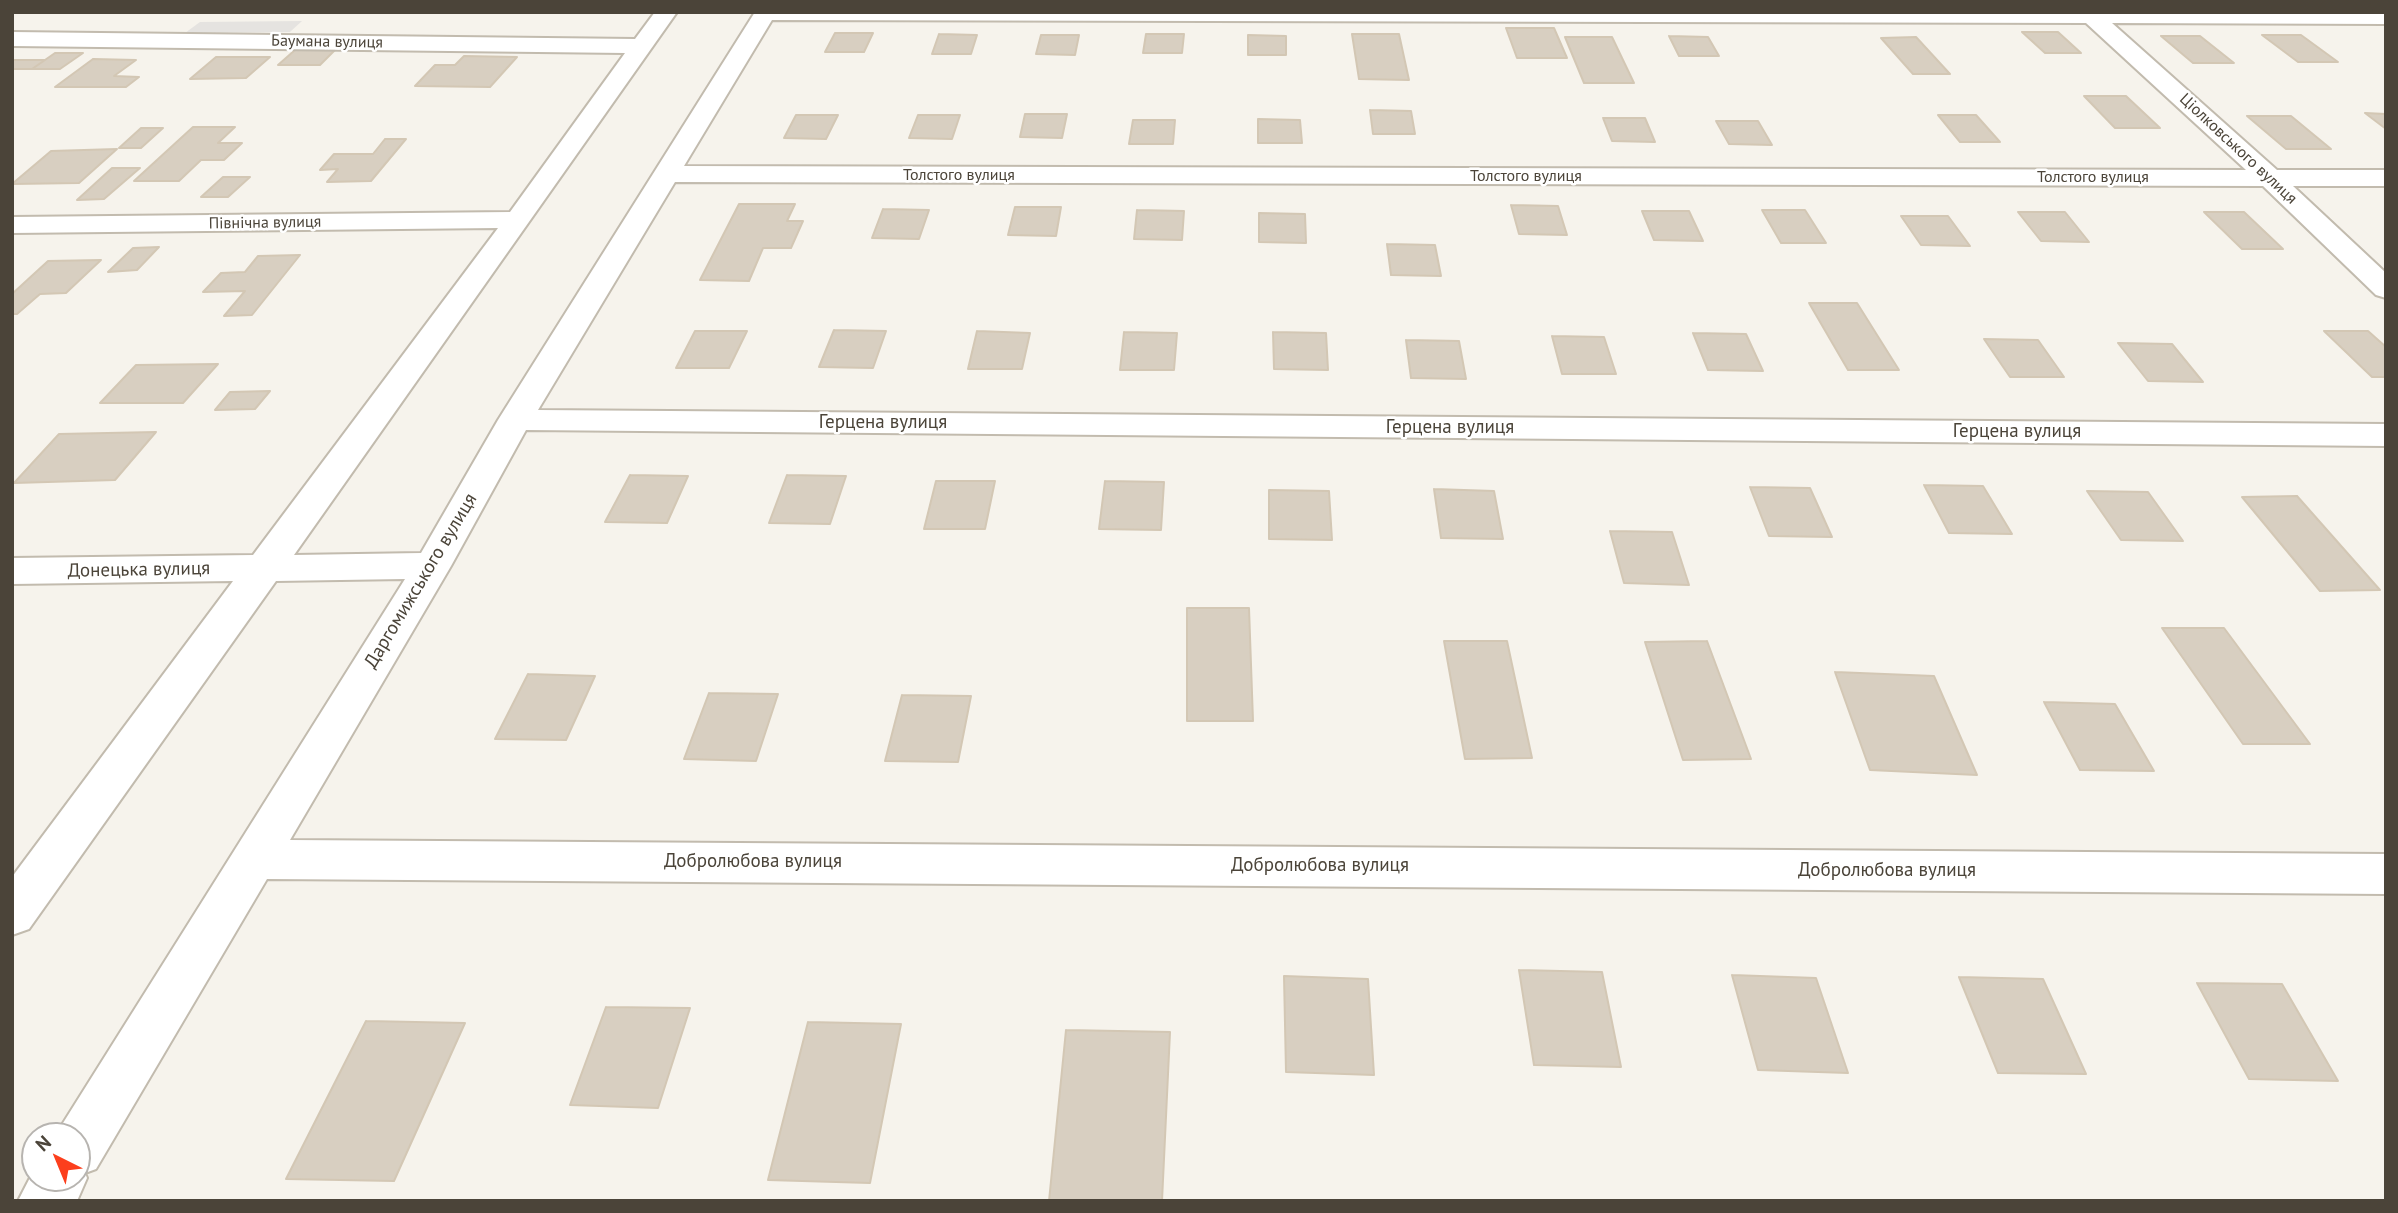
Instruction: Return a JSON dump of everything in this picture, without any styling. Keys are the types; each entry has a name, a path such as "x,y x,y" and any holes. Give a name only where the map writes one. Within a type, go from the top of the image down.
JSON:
{"street":[{"path":"12,914 518,220 666,12"},
{"path":"766,13 2089,14 2386,17"},
{"name":"Даргомижського вулиця","path":"91,1127 432,566 515,420 766,13"},
{"name":"Ціолковського вулиця","path":"2089,14 2269,177 2386,289"},
{"name":"Баумана вулиця","path":"12,39 641,46"},
{"name":"Толстого вулиця","path":"666,174 2386,178"},
{"name":"Північна вулиця","path":"12,225 518,220"},
{"name":"Герцена вулиця","path":"515,420 2386,435"},
{"name":"Донецька вулиця","path":"12,571 432,566"},
{"name":"Добролюбова вулиця","path":"255,859 2386,874"}],"shaded area":[{"path":"302,21 290,32 185,33 200,22"}],"building":[{"path":"1506,28 1554,28 1567,58 1517,58"},
{"path":"2022,32 2058,32 2081,53 2045,53"},
{"path":"835,33 873,33 864,52 825,52"},
{"path":"939,34 977,35 971,54 932,54"},
{"path":"1146,34 1184,34 1182,53 1143,53"},
{"path":"1352,34 1399,34 1409,80 1359,79"},
{"path":"1041,35 1079,35 1075,55 1036,54"},
{"path":"1248,35 1286,36 1286,55 1248,55"},
{"path":"2262,35 2301,35 2338,62 2298,62"},
{"path":"1669,36 1708,37 1719,56 1679,56"},
{"path":"2161,36 2200,36 2234,63 2193,63"},
{"path":"1565,37 1612,37 1634,83 1584,83"},
{"path":"1916,37 1950,74 1913,74 1881,38"},
{"path":"295,50 335,50 320,65 278,65"},
{"path":"55,53 83,53 60,69 32,69"},
{"path":"464,56 517,57 490,87 415,86 435,65 455,65"},
{"path":"216,57 270,57 246,78 190,79"},
{"path":"93,59 136,60 114,76 139,77 126,87 55,87"},
{"path":"12,60 45,60 32,69 12,69"},
{"path":"2084,96 2126,96 2160,128 2115,128"},
{"path":"1370,110 1411,111 1415,134 1373,134"},
{"path":"2365,113 2386,114 2386,129"},
{"path":"1025,114 1067,114 1062,138 1020,137"},
{"path":"796,115 838,115 826,139 784,138"},
{"path":"918,115 960,115 952,139 909,138"},
{"path":"1938,115 1976,115 2000,142 1960,142"},
{"path":"2247,116 2291,116 2331,149 2286,149"},
{"path":"1603,118 1645,118 1655,142 1612,141"},
{"path":"1258,119 1300,120 1302,143 1258,143"},
{"path":"1133,120 1175,120 1173,144 1129,144"},
{"path":"1716,121 1758,121 1772,145 1729,144"},
{"path":"193,127 235,127 218,143 242,143 224,160 201,160 179,181 134,181"},
{"path":"141,128 163,128 141,148 119,148"},
{"path":"385,139 406,139 371,181 327,182 338,169 320,170 334,154 373,154"},
{"path":"117,149 79,183 12,184 51,151"},
{"path":"112,168 140,168 104,199 77,200"},
{"path":"223,177 250,177 228,197 201,197"},
{"path":"739,204 795,204 787,221 803,221 791,248 763,248 749,281 700,280"},
{"path":"1511,205 1558,206 1567,235 1519,234"},
{"path":"1015,207 1061,207 1056,236 1008,235"},
{"path":"883,209 929,210 919,239 872,238"},
{"path":"1137,210 1184,211 1182,240 1134,239"},
{"path":"1762,210 1805,210 1826,243 1781,243"},
{"path":"1642,211 1689,211 1703,241 1654,240"},
{"path":"2018,212 2065,212 2089,242 2041,241"},
{"path":"2204,212 2244,212 2283,249 2242,249"},
{"path":"1259,213 1305,214 1306,243 1259,242"},
{"path":"1901,216 1948,216 1970,246 1921,245"},
{"path":"1387,244 1435,245 1441,276 1391,275"},
{"path":"159,247 137,270 108,272 133,248"},
{"path":"300,255 252,315 224,316 245,291 203,292 221,273 245,272 258,256"},
{"path":"101,260 66,293 40,294 17,314 12,314 12,294 48,261"},
{"path":"1809,303 1857,303 1899,370 1848,370"},
{"path":"834,330 886,331 873,368 819,367"},
{"path":"695,331 747,331 729,368 676,368"},
{"path":"977,331 1030,333 1022,369 968,369"},
{"path":"2324,331 2368,331 2386,347 2386,377 2372,377"},
{"path":"1124,332 1177,333 1174,370 1120,370"},
{"path":"1273,332 1326,333 1328,370 1274,369"},
{"path":"1693,333 1746,334 1763,371 1708,370"},
{"path":"1552,336 1604,337 1616,374 1562,374"},
{"path":"1984,339 2038,340 2064,377 2010,377"},
{"path":"1406,340 1459,341 1466,379 1411,378"},
{"path":"2118,343 2172,344 2203,382 2148,381"},
{"path":"218,364 183,403 100,403 136,365"},
{"path":"270,391 255,409 215,410 230,392"},
{"path":"156,432 115,480 14,483 59,434"},
{"path":"630,475 688,476 667,523 605,522"},
{"path":"787,475 846,476 830,524 769,523"},
{"path":"936,481 995,481 985,529 924,529"},
{"path":"1105,481 1164,482 1161,530 1099,529"},
{"path":"1924,485 1983,486 2012,534 1949,533"},
{"path":"1750,487 1810,488 1832,537 1769,536"},
{"path":"1434,489 1494,491 1503,539 1441,538"},
{"path":"1269,490 1329,491 1332,540 1269,539"},
{"path":"2087,491 2148,492 2183,541 2121,540"},
{"path":"2297,496 2380,590 2320,591 2242,497"},
{"path":"1610,531 1672,532 1689,585 1624,583"},
{"path":"1187,608 1249,608 1253,721 1187,721"},
{"path":"2162,628 2224,628 2310,744 2243,744"},
{"path":"1444,641 1507,641 1532,758 1465,759"},
{"path":"1707,641 1751,759 1683,760 1645,642"},
{"path":"1835,672 1934,676 1977,775 1870,770"},
{"path":"528,674 595,676 566,740 495,739"},
{"path":"709,693 778,694 756,761 684,759"},
{"path":"902,695 971,696 958,762 885,761"},
{"path":"2044,702 2115,704 2154,771 2080,770"},
{"path":"1519,970 1602,972 1621,1067 1534,1065"},
{"path":"1732,975 1816,978 1848,1073 1758,1070"},
{"path":"1284,976 1368,979 1374,1075 1286,1072"},
{"path":"1959,977 2043,979 2086,1074 1998,1073"},
{"path":"2197,983 2282,984 2338,1081 2249,1079"},
{"path":"606,1007 690,1008 658,1108 570,1105"},
{"path":"366,1021 465,1023 394,1181 286,1179"},
{"path":"808,1022 901,1024 870,1183 768,1180"},
{"path":"1066,1030 1170,1032 1162,1201 1049,1201"}]}
